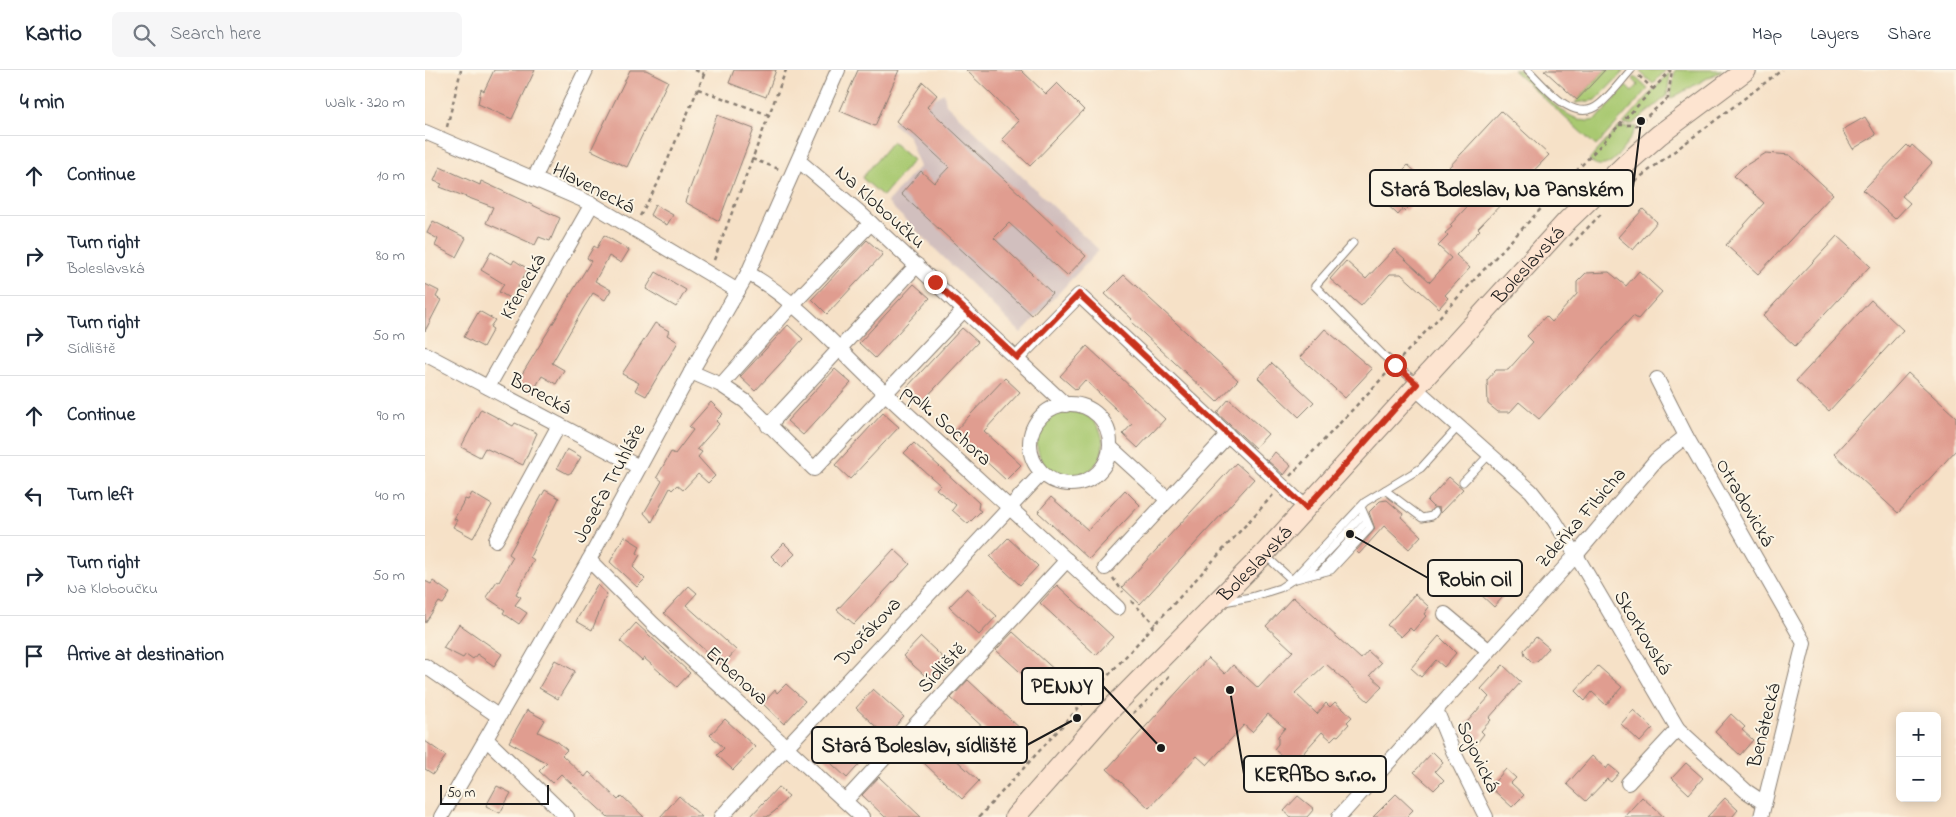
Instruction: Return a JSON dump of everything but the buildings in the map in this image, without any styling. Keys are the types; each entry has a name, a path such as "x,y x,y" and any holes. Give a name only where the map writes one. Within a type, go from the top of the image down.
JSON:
{"main road":[{"name":"Boleslavská","path":"1015,817 1105,715 1216,603 1306,508 1568,220 1627,163 1682,118 1747,70"}],"street":[{"path":"534,179 586,70"},
{"name":"Josefa Truhláře","path":"441,817 589,560 691,372 748,273 838,70"},
{"name":"Hlavenecká","path":"425,132 592,204 737,291"},
{"name":"Na Kloboučku","path":"799,161 917,265 1066,405 1087,409 1101,419 1108,434 1110,447"},
{"name":"Křenecká","path":"488,387 592,204"},
{"path":"721,385 793,304 871,223"},
{"path":"768,426 917,265"},
{"name":"pplk. Sochora","path":"748,273 772,286 793,304 885,394 1118,608"},
{"path":"1017,358 1079,294 1306,508"},
{"path":"691,372 721,385 745,401 768,426 814,469 965,310"},
{"name":"Borecká","path":"425,354 639,467"},
{"name":"Otradovická","path":"1657,379 1686,436 1804,643"},
{"name":"Skorkovská","path":"1416,385 1458,427 1531,491 1554,520 1576,555 1678,729 1746,791 1765,803"},
{"path":"1066,405 1051,410 1034,427 1031,452 1042,473 1056,482 1064,484 1088,480 1105,462 1110,447 1168,500"},
{"path":"496,540 559,425"},
{"path":"1105,568 1228,435"},
{"name":"Zdeňka Fibicha","path":"1339,817 1437,712 1488,650 1576,555 1656,460 1686,436"},
{"name":"Dvořákova","path":"721,817 1042,473"},
{"name":"Erbenova","path":"589,560 653,624 862,817"},
{"name":"Sídliště","path":"845,801 1067,560"},
{"path":"1445,614 1488,650"},
{"name":"Benátecká","path":"1761,817 1804,643"},
{"path":"425,666 498,716"},
{"name":"Sojovická","path":"1437,712 1453,751 1486,817"},
{"path":"1629,783 1678,729"},
{"path":"486,739 567,817"}],"lane":[{"path":"1528,70 1569,108 1578,111 1589,110 1599,105 1632,70"},
{"path":"1353,243 1315,286 1383,355 1416,385"},
{"path":"1216,603 1251,598 1280,588 1292,580 1361,507 1421,468 1458,427"},
{"path":"1463,482 1489,455"},
{"path":"1385,490 1422,518 1432,516 1435,512"},
{"path":"1361,507 1365,518"},
{"path":"1292,580 1319,573 1365,518"},
{"path":"1305,576 1365,518"},
{"path":"1263,554 1292,580"}],"path":[{"path":"439,126 446,129 461,70"},
{"path":"695,70 704,74"},
{"path":"638,220 657,185 706,70"},
{"path":"712,265 786,70"},
{"path":"1632,70 1653,89"},
{"path":"1619,125 1637,125 1668,98 1672,70"},
{"path":"1630,186 1659,161 1783,70"},
{"path":"698,89 769,115"},
{"path":"752,159 783,171"},
{"path":"1568,248 1605,210"},
{"path":"1105,568 1128,599 1155,624"},
{"path":"979,817 1118,665"}],"shaded area":[{"path":"944,93 946,104 1099,250 1021,333 887,202 919,167 909,137 892,123"}],"green space":[{"path":"1513,70 1519,70 1545,96 1566,113 1577,119 1587,121 1597,119 1626,86 1632,92 1638,85 1633,79 1635,77 1648,89 1596,146"},
{"path":"1605,70 1625,70 1596,100 1575,103"},
{"path":"1641,70 1666,70 1653,84 1640,72"},
{"path":"1675,70 1722,70 1670,99"},
{"path":"1670,74 1667,96 1633,124 1623,124"},
{"path":"1619,127 1637,127 1617,156 1611,162 1604,165 1597,165 1589,160"},
{"path":"892,142 913,160 883,196 862,178"},
{"path":"1070,411 1083,414 1093,421 1100,431 1103,444 1100,457 1093,467 1083,474 1070,477 1057,474 1047,467 1040,457 1037,444 1040,431 1047,421 1057,414"}],"place":[{"name":"Stará Boleslav, Na Panském","path":"1641,121"},
{"name":"Robin Oil","path":"1350,534"},
{"name":"KERABO s.r.o.","path":"1230,690"},
{"name":"Stará Boleslav, sídliště","path":"1077,718"},
{"name":"PENNY","path":"1161,748"}],"route":[{"path":"935,282 1017,358 1079,294 1306,508 1417,384 1395,365"}]}
